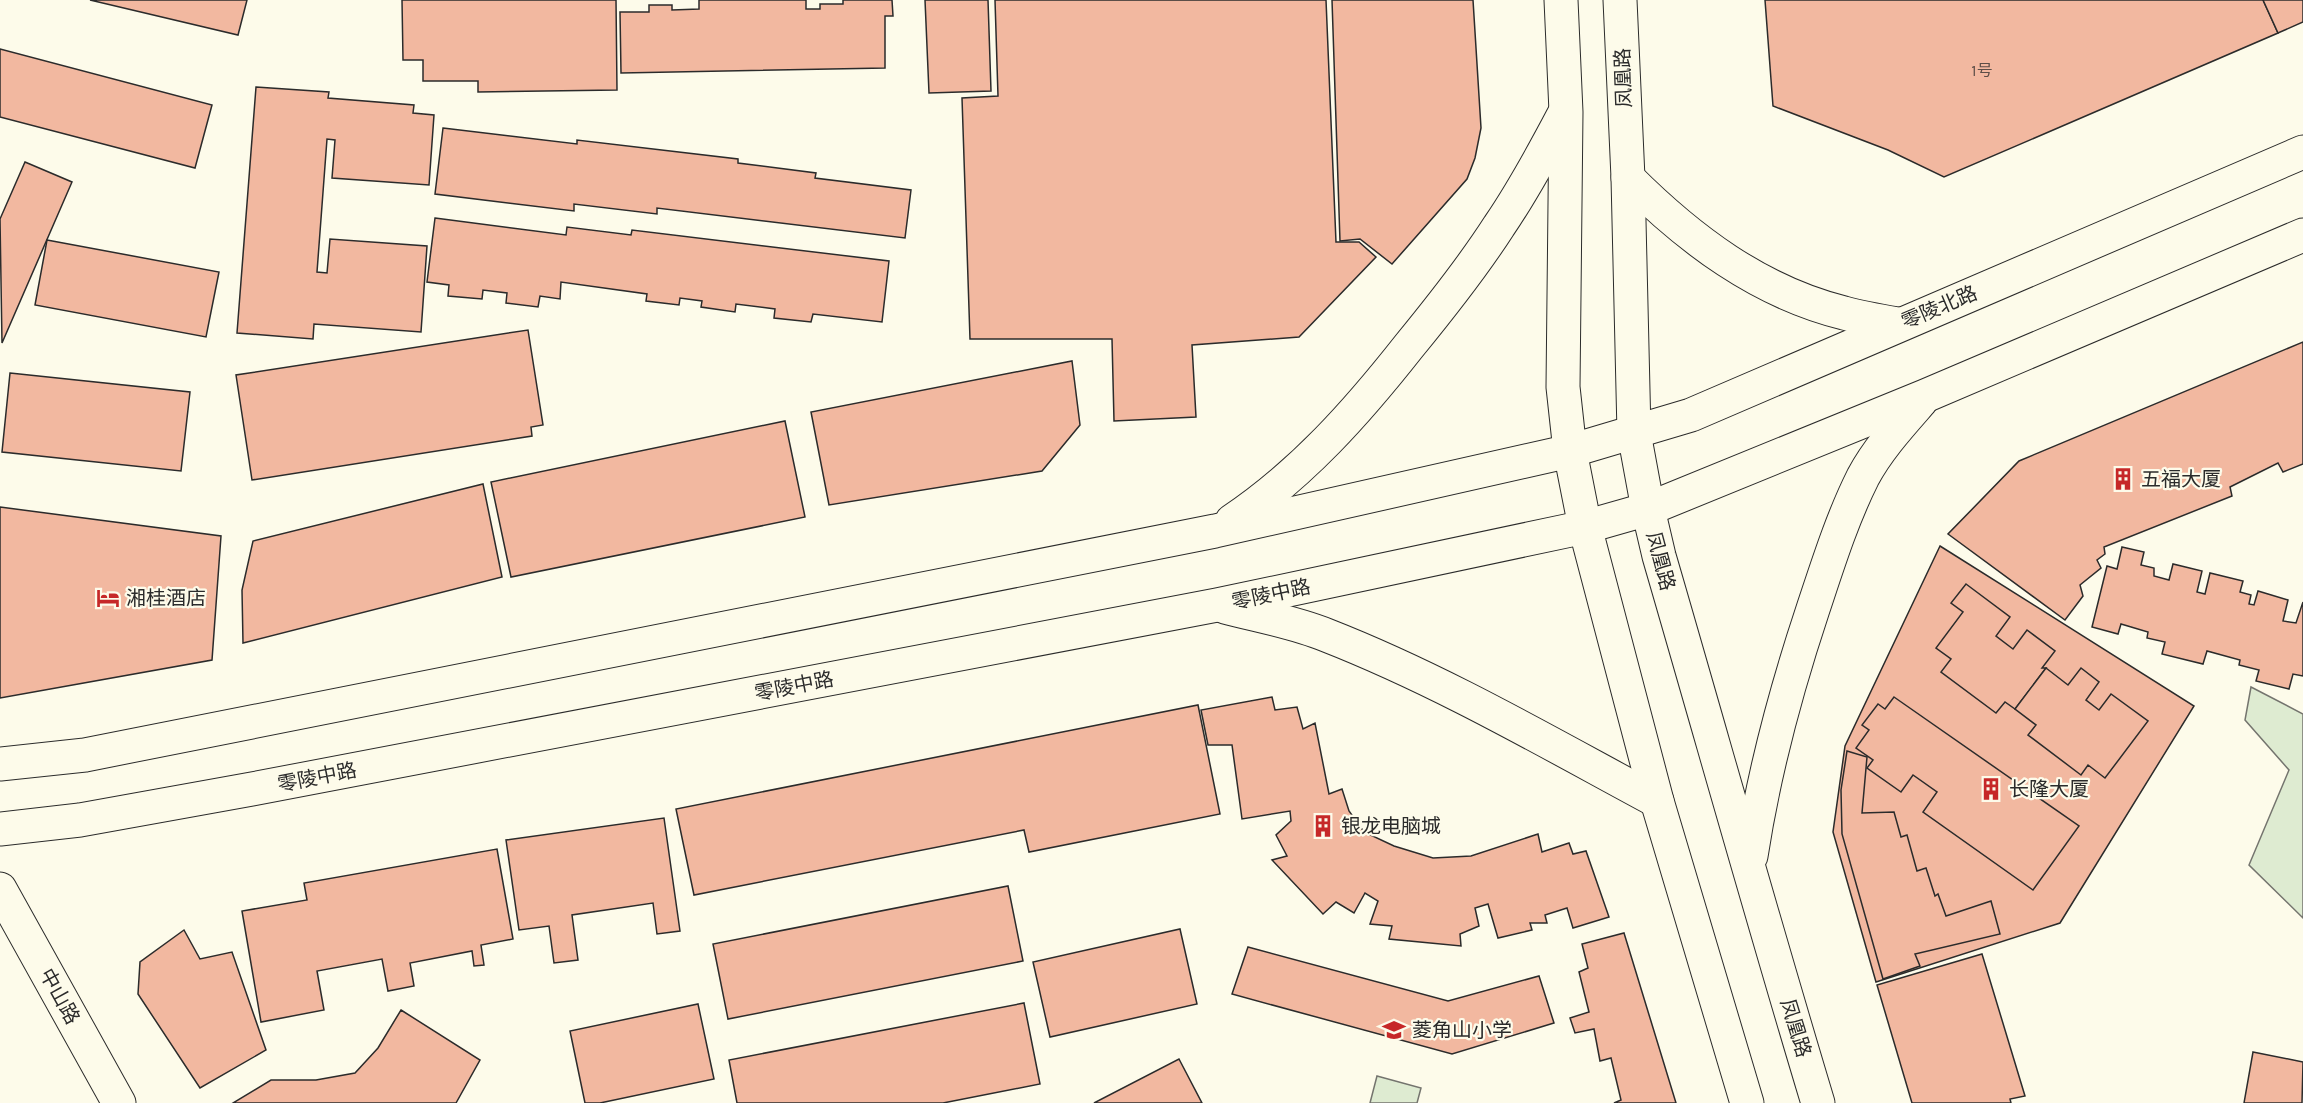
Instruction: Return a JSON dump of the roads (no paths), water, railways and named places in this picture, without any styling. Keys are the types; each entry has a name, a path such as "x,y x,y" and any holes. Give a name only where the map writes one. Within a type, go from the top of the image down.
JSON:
{"main road":[{"path":"1561,0 1566,112 1563,387 1570,452 1585,527 1657,801 1747,1103"},
{"name":"凤凰路","path":"1620,0 1628,178 1634,433 1659,556 1818,1103"},
{"path":"1215,531 1263,500 1303,466 1380,383 1467,273 1500,226 1534,171 1566,112"},
{"name":"零陵北路","path":"1570,452 1691,415 1898,324 2303,152"},
{"path":"1628,178 1662,212 1746,274 1795,297 1843,313 1898,324"},
{"path":"1585,527 1648,509 1925,396 2303,235"},
{"path":"1750,866 1759,803 1772,743 1791,675 1844,520 1864,476 1891,436 1925,396"},
{"path":"0,764 85,755 1215,531 1570,452"},
{"name":"零陵中路","path":"0,829 80,820 264,787 1217,605 1585,527"},
{"path":"1217,605 1324,634 1375,656 1446,689 1657,801"},
{"name":"中山路","path":"0,889 119,1103"}],"place":[{"name":"五福大厦","path":"2123,479"},
{"name":"湘桂酒店","path":"108,598"},
{"name":"长隆大厦","path":"1991,789"},
{"name":"银龙电脑城","path":"1323,826"},
{"name":"菱角山小学","path":"1394,1030"}]}
